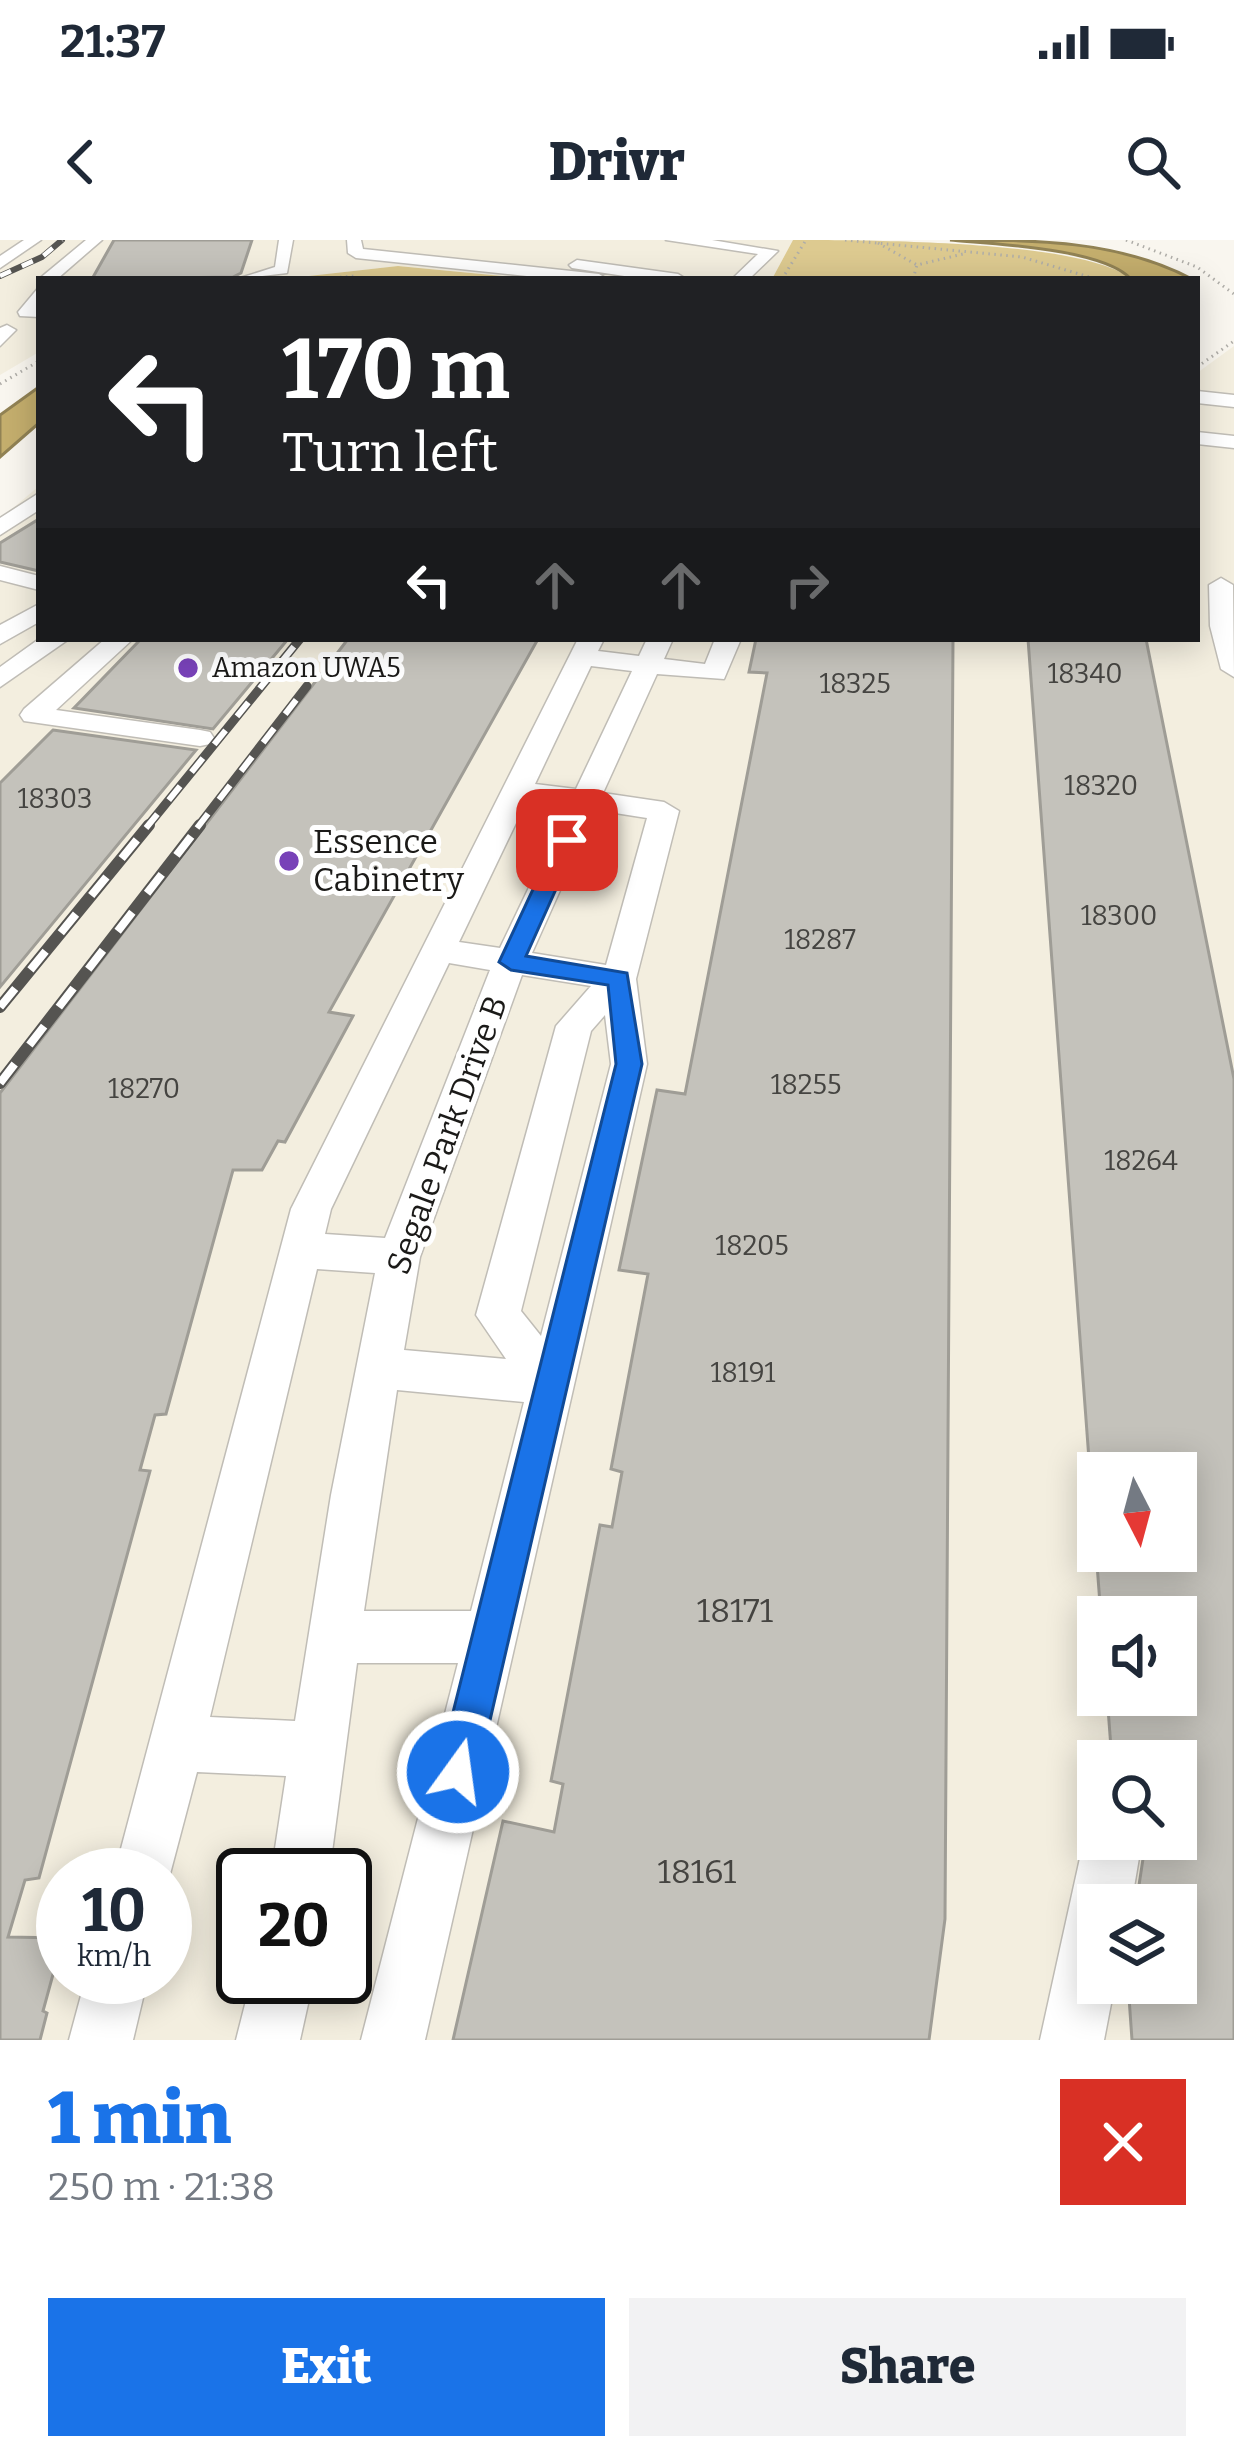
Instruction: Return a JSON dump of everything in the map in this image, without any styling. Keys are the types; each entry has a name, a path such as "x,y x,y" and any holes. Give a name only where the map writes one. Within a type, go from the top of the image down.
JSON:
{"street":[{"path":"0,263 34,240"},
{"path":"51,276 95,240"},
{"path":"257,276 282,270 286,240"},
{"path":"363,240 356,253 477,268 489,260 648,276"},
{"path":"673,240 770,251 743,276"},
{"path":"489,260 582,276"},
{"path":"1200,397 1234,401"},
{"path":"1200,438 1234,442"},
{"path":"1200,455 1234,459"},
{"path":"0,528 36,502"},
{"path":"0,573 36,582"},
{"path":"1220,606 1234,669"},
{"path":"0,637 36,613"},
{"path":"1,679 52,642"},
{"path":"117,642 34,715 200,738"},
{"path":"150,1848 311,1209 586,648 654,652 715,673 727,642"},
{"name":"Segale Park Drive B","path":"304,1848 399,1257 511,962 654,652"},
{"path":"1,679 61,691"},
{"path":"393,2040 629,1064 619,979 664,811 518,790"},
{"path":"439,950 619,979"},
{"path":"552,1384 498,1315 574,1026 619,979"},
{"path":"301,1250 399,1257"},
{"path":"378,1368 552,1384"},
{"path":"335,1637 490,1637"},
{"path":"176,1743 318,1750"},
{"path":"101,2040 110,2004"},
{"path":"268,2040 277,2004"},
{"path":"1072,2040 1080,2004"}],"path":[{"path":"784,276 806,240"},
{"path":"845,240 980,252 1061,265 1088,276"},
{"path":"1126,240 1197,267 1234,294"},
{"path":"875,242 917,265 980,252"},
{"path":"914,276 917,265"},
{"path":"1200,365 1234,341"},
{"path":"0,384 36,363"}],"shaded area":[{"path":"0,240 793,240 774,276 503,276 398,266 309,276 36,276 36,354 0,375"},
{"path":"793,240 1022,250 1068,256 1125,276 774,276"},
{"path":"950,240 1075,245 1135,256 1186,276 1127,276 1097,260"},
{"path":"398,266 503,276 309,276"},
{"path":"1234,346 1234,2040 0,2040 0,519 36,489 36,642 1200,642 1200,371"},
{"path":"36,389 36,426 0,457 0,415"}],"building":[{"path":"114,240 252,240 241,273 235,276 94,276"},
{"path":"36,521 36,570 0,562 0,543"},
{"name":"Amazon UWA5","path":"138,642 286,642 213,729 74,708"},
{"path":"346,642 536,642 329,1012 353,1016 285,1142 278,1141 262,1170 233,1170 166,1414 155,1415 140,1470 150,1471 47,1848 36,1848 36,1878 25,1880 8,1937 36,1938 36,2004 45,2004 47,2013 40,2040 0,2040 0,1093"},
{"path":"755,642 953,642 945,1919 929,2040 453,2040 503,1821 554,1832 563,1784 551,1781 600,1525 612,1527 622,1472 611,1469 648,1274 619,1270 657,1090 685,1094 767,673 749,672"},
{"path":"1028,642 1147,642 1234,1079 1234,2040 1132,2040 1129,2004 1197,2004 1197,1884 1139,1884 1143,1860 1197,1860 1197,1740 1110,1740 1109,1716 1197,1716 1197,1596 1099,1596 1098,1572 1197,1572 1197,1452 1088,1452"},
{"path":"53,730 196,750 0,987 0,783"}],"railway":[{"path":"0,276 42,257 62,240"},
{"path":"146,828 298,642"},
{"path":"197,828 307,686"},
{"path":"0,1007 149,825"},
{"path":"0,1083 200,825"}],"place":[{"name":"Amazon UWA5","path":"188,668"},
{"name":"Essence Cabinetry","path":"289,861"}],"route":[{"path":"458,1772 629,1064 619,979 511,962 567,840"}]}
